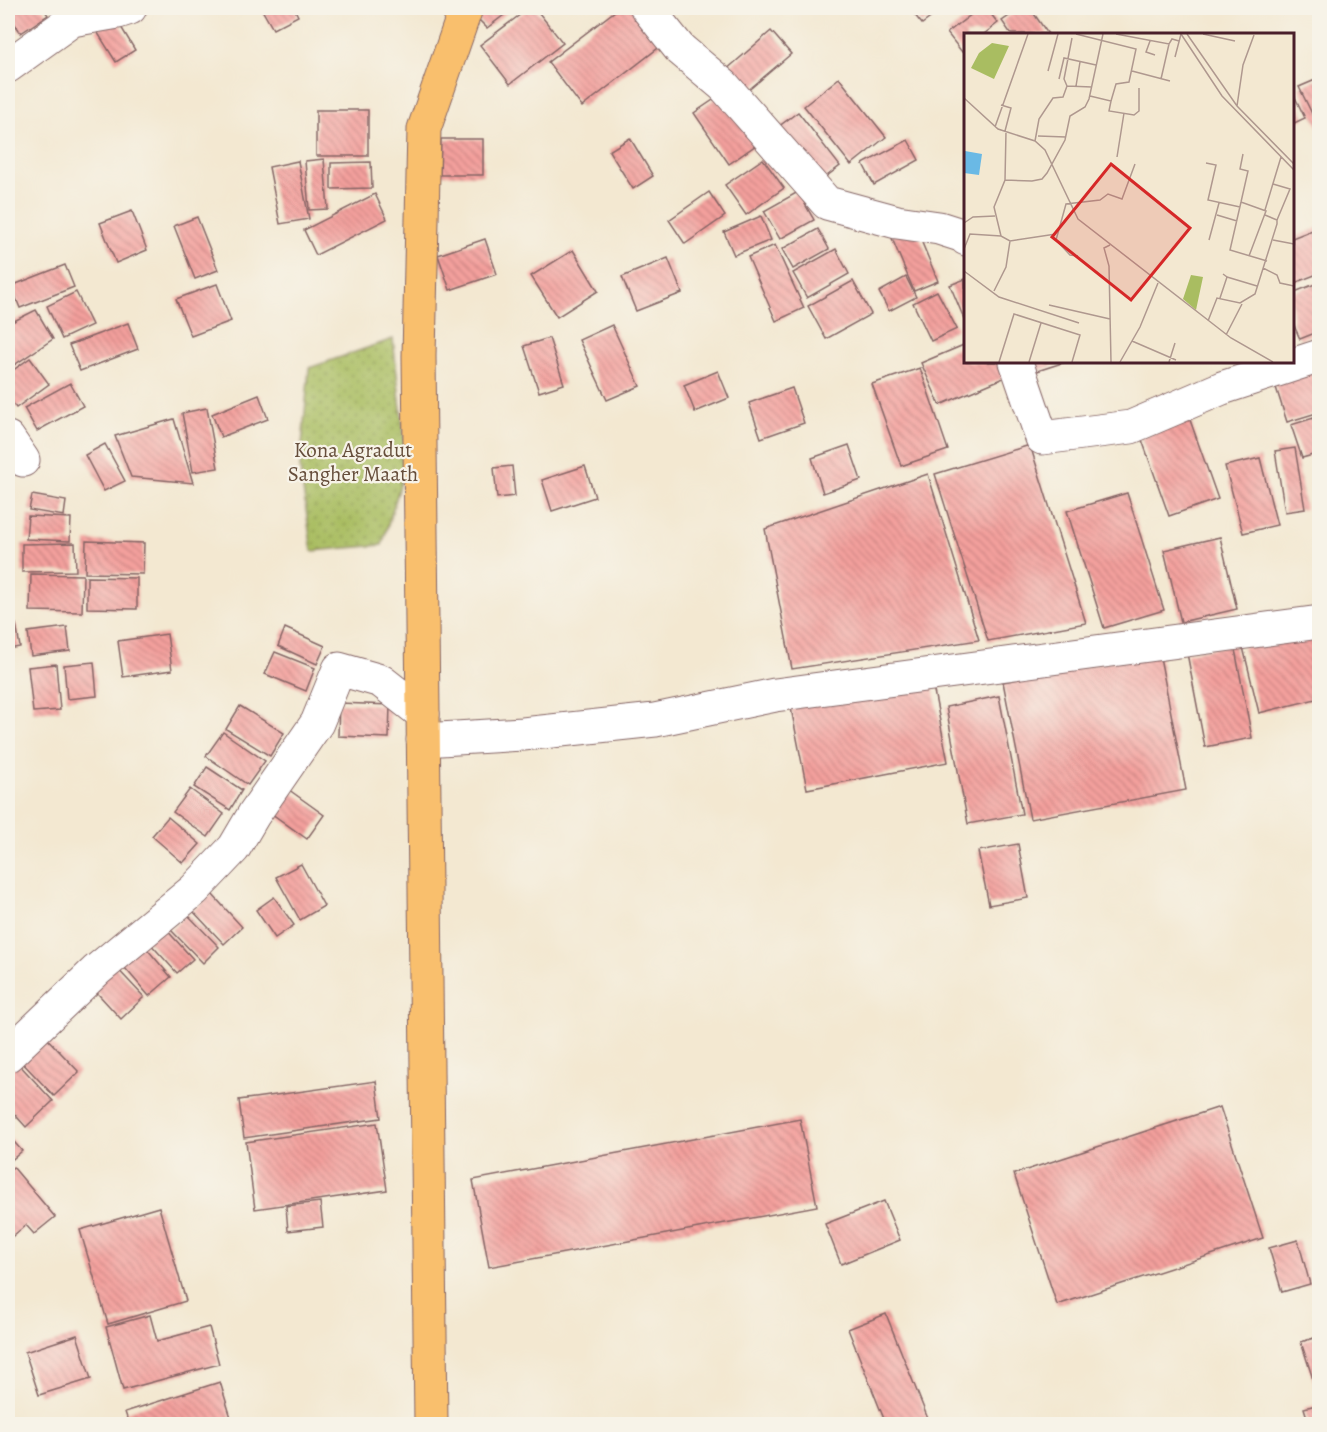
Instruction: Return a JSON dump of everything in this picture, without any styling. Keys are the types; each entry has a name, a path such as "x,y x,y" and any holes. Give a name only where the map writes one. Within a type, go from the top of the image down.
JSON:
{"main road":[{"path":"431,1425 419,356 424,129 466,8"}],"street":[{"path":"8,66 67,14 118,12 130,8"},
{"path":"647,8 680,49 724,87 826,202 897,222 939,228 964,236"},
{"path":"1016,363 1042,438 1131,427 1222,388 1320,356"},
{"path":"8,1055 97,970 194,890 234,848 254,814 317,723 339,669 381,681 423,727 523,734 655,720 775,695 1320,622"}],"green space":[{"name":"Kona Agradut Sangher Maath","path":"393,339 407,462 382,545 312,551 300,468 309,368"}],"building":[{"path":"8,8 43,8 48,15 21,33 8,14"},
{"path":"261,8 294,8 298,16 273,29"},
{"path":"481,8 513,8 487,28 476,17"},
{"path":"529,8 535,8 563,43 510,84 480,45"},
{"path":"619,8 634,8 662,45 582,107 548,62"},
{"path":"944,8 922,24 910,9"},
{"path":"980,8 986,8 998,23 985,33 964,33 964,50 962,52 947,33"},
{"path":"1021,8 1030,8 1047,33 1010,33 1002,21"},
{"path":"115,17 135,50 116,62 96,30"},
{"path":"771,31 791,54 745,93 726,70"},
{"path":"839,78 886,137 851,165 804,106"},
{"path":"1320,78 1320,130 1299,87"},
{"path":"722,94 756,145 729,164 694,113"},
{"path":"1294,95 1305,118 1294,123"},
{"path":"316,110 368,110 368,156 316,156"},
{"path":"798,112 840,166 815,185 774,130"},
{"path":"630,138 653,176 633,189 609,151"},
{"path":"441,139 483,139 483,175 440,175"},
{"path":"908,140 919,160 874,185 863,164"},
{"path":"324,159 328,209 309,210 305,161"},
{"path":"763,159 784,188 746,215 725,185"},
{"path":"298,161 309,219 280,224 269,167"},
{"path":"371,162 372,188 331,189 331,163"},
{"path":"709,192 725,216 685,244 669,220"},
{"path":"798,192 814,220 780,239 764,211"},
{"path":"375,194 387,219 316,255 304,230"},
{"path":"132,211 147,250 116,263 100,223"},
{"path":"761,216 771,240 734,255 724,232"},
{"path":"197,217 218,270 195,279 174,226"},
{"path":"915,226 938,281 914,291 891,236"},
{"path":"1320,227 1320,273 1294,283 1294,237"},
{"path":"818,229 829,249 793,269 782,249"},
{"path":"485,239 497,274 450,290 438,255"},
{"path":"775,245 804,308 776,321 748,257"},
{"path":"836,249 849,274 807,298 793,273"},
{"path":"573,250 598,291 557,317 531,276"},
{"path":"668,258 682,293 636,311 622,277"},
{"path":"65,265 74,287 20,308 11,286"},
{"path":"906,277 916,297 889,311 879,292"},
{"path":"964,279 964,319 950,285"},
{"path":"853,281 871,314 826,339 808,306"},
{"path":"1320,282 1320,331 1300,339 1294,326 1294,292"},
{"path":"217,284 231,321 191,336 176,299"},
{"path":"937,291 957,329 931,341 913,303"},
{"path":"76,292 92,325 62,339 47,306"},
{"path":"36,310 53,339 8,369 8,324"},
{"path":"128,323 138,349 80,371 69,345"},
{"path":"612,325 640,386 607,400 579,340"},
{"path":"549,338 564,384 539,392 524,346"},
{"path":"964,345 964,363 1002,363 1008,376 940,405 921,363"},
{"path":"30,358 49,384 16,408 8,397 8,374"},
{"path":"1027,363 1062,363 1031,373"},
{"path":"1320,364 1320,412 1287,422 1273,378"},
{"path":"920,368 948,450 901,466 872,384"},
{"path":"718,371 729,398 695,412 684,385"},
{"path":"70,383 83,406 37,431 24,408"},
{"path":"792,388 804,423 761,438 749,403"},
{"path":"259,395 268,419 221,437 212,414"},
{"path":"207,408 218,468 193,472 182,413"},
{"path":"1320,416 1320,453 1302,458 1291,425"},
{"path":"174,419 193,483 131,477 115,436"},
{"path":"1190,420 1218,499 1169,516 1141,437"},
{"path":"105,444 125,481 104,491 85,455"},
{"path":"849,445 861,480 823,493 812,458"},
{"path":"1030,445 1086,623 988,641 935,474"},
{"path":"1295,448 1305,509 1285,512 1275,451"},
{"path":"1260,458 1277,525 1243,533 1225,466"},
{"path":"512,466 515,496 497,498 494,468"},
{"path":"585,466 595,497 552,511 542,480"},
{"path":"928,474 979,640 792,669 765,529"},
{"path":"1127,493 1164,610 1104,628 1067,511"},
{"path":"32,495 66,501 64,516 29,510"},
{"path":"28,516 71,518 70,541 26,539"},
{"path":"1220,537 1237,609 1181,622 1164,550"},
{"path":"86,541 144,543 143,574 85,573"},
{"path":"75,543 76,571 22,572 22,544"},
{"path":"31,574 83,575 82,612 30,611"},
{"path":"87,577 137,578 137,609 87,608"},
{"path":"16,624 20,647 8,649 8,625"},
{"path":"67,627 70,651 31,656 28,632"},
{"path":"285,628 325,646 317,664 278,646"},
{"path":"1320,629 1320,698 1259,713 1243,647"},
{"path":"167,634 172,670 123,677 118,641"},
{"path":"1234,644 1252,738 1205,747 1187,653"},
{"path":"275,652 315,668 306,691 265,674"},
{"path":"1159,652 1186,790 1030,819 1003,682"},
{"path":"94,662 97,696 67,699 64,665"},
{"path":"56,664 60,710 33,712 28,667"},
{"path":"932,681 948,762 807,789 791,708"},
{"path":"999,696 1022,814 968,824 946,707"},
{"path":"339,703 390,705 389,738 338,736"},
{"path":"240,706 284,733 270,756 226,729"},
{"path":"223,732 265,761 248,785 206,756"},
{"path":"207,767 242,790 230,810 194,787"},
{"path":"285,787 324,815 307,839 268,811"},
{"path":"190,789 224,814 208,837 173,812"},
{"path":"168,817 200,844 183,863 152,836"},
{"path":"1018,844 1028,898 989,905 978,851"},
{"path":"301,864 324,906 300,920 276,877"},
{"path":"212,894 242,927 224,944 193,911"},
{"path":"274,897 294,925 275,938 256,910"},
{"path":"187,914 219,947 203,963 171,930"},
{"path":"163,926 193,959 177,973 147,940"},
{"path":"141,942 171,977 149,996 119,961"},
{"path":"112,963 144,997 121,1019 89,984"},
{"path":"41,1032 79,1072 54,1096 16,1056"},
{"path":"15,1060 53,1101 26,1127 8,1107 8,1068"},
{"path":"376,1081 381,1118 244,1138 239,1100"},
{"path":"1220,1107 1263,1238 1057,1305 1014,1174"},
{"path":"800,1119 817,1206 489,1267 473,1180"},
{"path":"377,1123 387,1190 255,1209 246,1142"},
{"path":"8,1135 22,1151 8,1163"},
{"path":"13,1167 55,1217 34,1234 26,1225 8,1240 8,1172"},
{"path":"884,1201 900,1240 841,1264 825,1224"},
{"path":"320,1202 323,1227 288,1231 286,1206"},
{"path":"159,1207 186,1301 108,1324 80,1230"},
{"path":"1298,1240 1310,1284 1282,1292 1269,1248"},
{"path":"886,1314 928,1419 914,1424 886,1424 848,1329"},
{"path":"150,1315 157,1341 209,1327 219,1364 123,1390 106,1327"},
{"path":"77,1335 91,1379 39,1395 25,1352"},
{"path":"1320,1336 1320,1398 1319,1398 1301,1342"},
{"path":"220,1382 233,1424 129,1424 125,1412"},
{"path":"1320,1404 1320,1424 1309,1424 1304,1408"}]}
